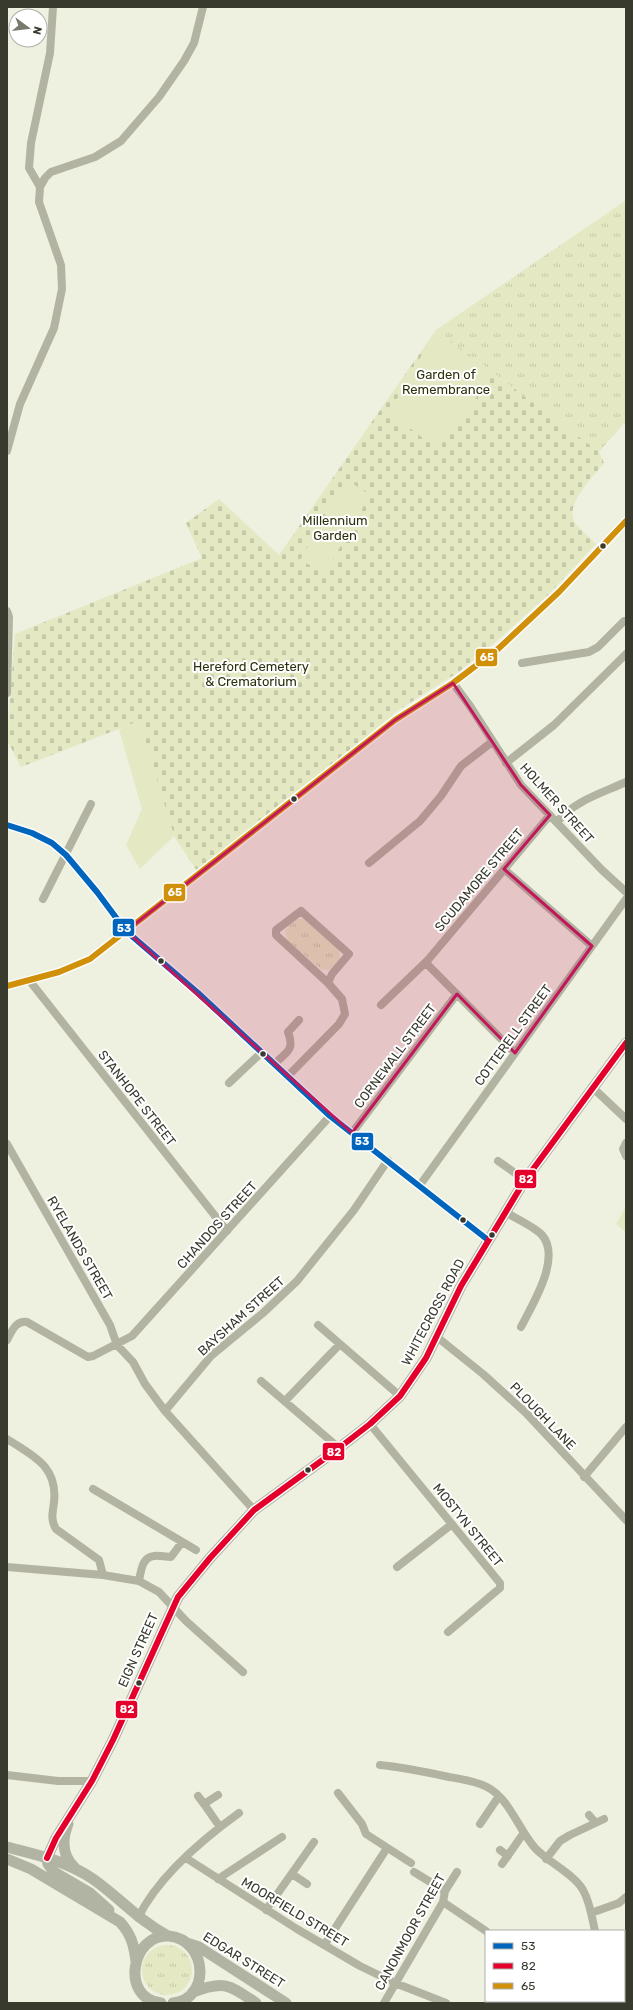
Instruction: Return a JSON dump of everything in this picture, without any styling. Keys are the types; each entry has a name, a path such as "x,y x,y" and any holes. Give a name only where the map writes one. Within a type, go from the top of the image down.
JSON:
{"highway":[{"name":"WHITECROSS ROAD","path":"173,1606 186,1585 254,1510 370,1424 400,1396 426,1358 461,1286 525,1180 592,1087 626,1043"},
{"name":"EIGN STREET","path":"47,1858 56,1838 92,1780 126,1710 173,1606"},
{"name":"EIGN STREET","path":"73,1812 64,1836 64,1851 66,1858 78,1870"},
{"path":"7,1847 47,1858 78,1870"},
{"path":"7,1858 31,1869 120,1922"},
{"path":"47,1858 48,1864 54,1872 90,1893 120,1922 133,1942 136,1961 135,1978 139,1989 148,2001 161,2003"},
{"name":"EDGAR STREET","path":"78,1870 105,1888 138,1918 168,1936 199,1947 286,2003"},
{"path":"136,1961 143,1950 151,1942 168,1936"},
{"path":"185,1942 195,1951 200,1962 200,1977 193,1992"},
{"path":"176,2003 193,1992 221,1984 234,1988 256,2003"}],"street":[{"path":"40,187 29,168 31,144 50,54 53,7"},
{"path":"7,451 20,404 54,328 62,289 60,265 39,202 40,187 45,178 51,172 95,157 121,141 159,97 184,61 194,42 203,7"},
{"path":"7,986 76,966 90,959 395,720 453,683 498,649 521,629 623,531 626,521"},
{"path":"7,611 9,640 7,693"},
{"path":"522,663 589,652 598,647 624,621 626,621"},
{"path":"506,763 554,726 626,654"},
{"name":"HOLMER STREET","path":"453,683 470,706 521,785 602,870 626,892"},
{"path":"368,863 420,821 441,796 461,766 492,742"},
{"path":"557,822 565,813 575,806 626,782"},
{"path":"43,899 91,804"},
{"name":"SCUDAMORE STREET","path":"381,1005 427,961 550,815"},
{"path":"7,824 32,833 52,843 66,855 97,892 126,931 198,993 330,1116 420,1185 488,1240"},
{"path":"504,869 592,946"},
{"name":"COTTERELL STREET","path":"420,1185 626,899"},
{"path":"287,1077 339,1024 345,1014 342,999 328,982 276,933 276,930 301,911 349,954 332,974 328,982"},
{"path":"427,961 428,965 514,1053"},
{"name":"STANHOPE STREET","path":"29,980 227,1231"},
{"name":"CORNEWALL STREET","path":"352,1133 457,994"},
{"path":"274,1064 291,1048 292,1043 288,1032 299,1020"},
{"path":"229,1083 262,1052"},
{"path":"592,1087 626,1119"},
{"name":"CHANDOS STREET","path":"7,1340 17,1324 22,1321 27,1322 88,1357 117,1345 137,1332 330,1116"},
{"path":"626,1143 622,1149 626,1156"},
{"name":"RYELANDS STREET","path":"7,1144 110,1325 117,1345 133,1362 145,1384 165,1411 254,1510"},
{"name":"BAYSHAM STREET","path":"165,1411 211,1356 263,1313 297,1281 354,1210 388,1160"},
{"path":"498,1161 525,1180"},
{"path":"505,1212 541,1234 548,1244 548,1258 544,1281 521,1327"},
{"path":"318,1325 400,1396"},
{"name":"PLOUGH LANE","path":"437,1337 483,1374 526,1413 584,1477 626,1520"},
{"path":"285,1401 340,1344"},
{"path":"261,1381 339,1448"},
{"name":"MOSTYN STREET","path":"370,1424 501,1586 448,1632"},
{"path":"584,1477 626,1427"},
{"path":"7,1439 39,1460 50,1474 55,1494 52,1523 56,1529 100,1560 103,1575"},
{"path":"93,1489 196,1550"},
{"path":"397,1566 452,1524"},
{"path":"139,1581 141,1569 147,1558 154,1556 171,1557 182,1542"},
{"path":"7,1567 103,1575 139,1581 159,1592 186,1621 243,1672"},
{"path":"380,1765 399,1766 474,1782 488,1787 509,1807 523,1834 546,1859 574,1880 583,1890 595,1930"},
{"path":"7,1774 58,1781 92,1780"},
{"path":"338,1793 362,1824 366,1834 411,1863"},
{"path":"204,1804 218,1795"},
{"path":"198,1796 220,1827"},
{"path":"480,1824 482,1813 499,1796"},
{"path":"138,1918 149,1897 186,1858 220,1827 239,1813"},
{"path":"589,1815 595,1822"},
{"path":"546,1859 560,1841 595,1822 604,1819"},
{"path":"502,1864 523,1834"},
{"path":"218,1879 282,1838"},
{"path":"266,1910 314,1842"},
{"path":"325,1944 387,1848"},
{"path":"500,1850 508,1856"},
{"name":"MOORFIELD STREET","path":"186,1858 266,1910 360,1966 395,1983 446,2003"},
{"path":"414,1872 445,1891"},
{"name":"CANONMOOR STREET","path":"384,2003 443,1902 445,1891 457,1872"},
{"path":"292,1874 307,1884"},
{"path":"591,1913 619,1903 626,1897"},
{"path":"443,1902 485,1930"}],"highlighted area":[{"path":"453,683 521,785 550,815 504,869 592,946 515,1053 457,994 352,1133 126,931 395,720"}],"green space":[{"path":"625,201 626,424 624,423 599,452 436,330"},
{"name":"Hereford Cemetery & Crematorium","path":"436,330 599,452 604,463 581,492 573,509 573,517 576,524 596,544 549,594 500,638 460,671 397,711 357,745 197,871 174,836 139,721 21,767 7,740 15,634 202,558 186,523 219,499 279,555"},
{"name":"Garden of Remembrance","path":"436,330 493,375 438,449 389,413"},
{"name":"Millennium Garden","path":"346,479 370,495 325,573 300,560"},
{"path":"139,721 174,836 140,869 126,845 142,809 119,729"},
{"path":"296,919 304,919 339,949 340,962 336,966 330,970 321,969 288,941 285,931 292,921"},
{"path":"626,1207 626,1232 616,1224"},
{"path":"167,1945 181,1949 188,1956 192,1970 188,1984 181,1991 167,1995 153,1991 146,1984 142,1970 146,1956 153,1949"},
{"path":"626,1951 626,2003 568,2003 625,2002"}],"transit line":[{"name":"65","path":"7,986 59,972 90,959 395,720 453,683 498,649 559,592 626,521"},
{"name":"53","path":"7,825 32,833 52,843 66,855 97,892 126,931 198,993 330,1116 488,1240"},
{"name":"82","path":"47,1858 56,1838 92,1781 113,1740 178,1597 210,1558 254,1510 370,1424 400,1396 426,1358 461,1286 525,1180 626,1043"}]}
